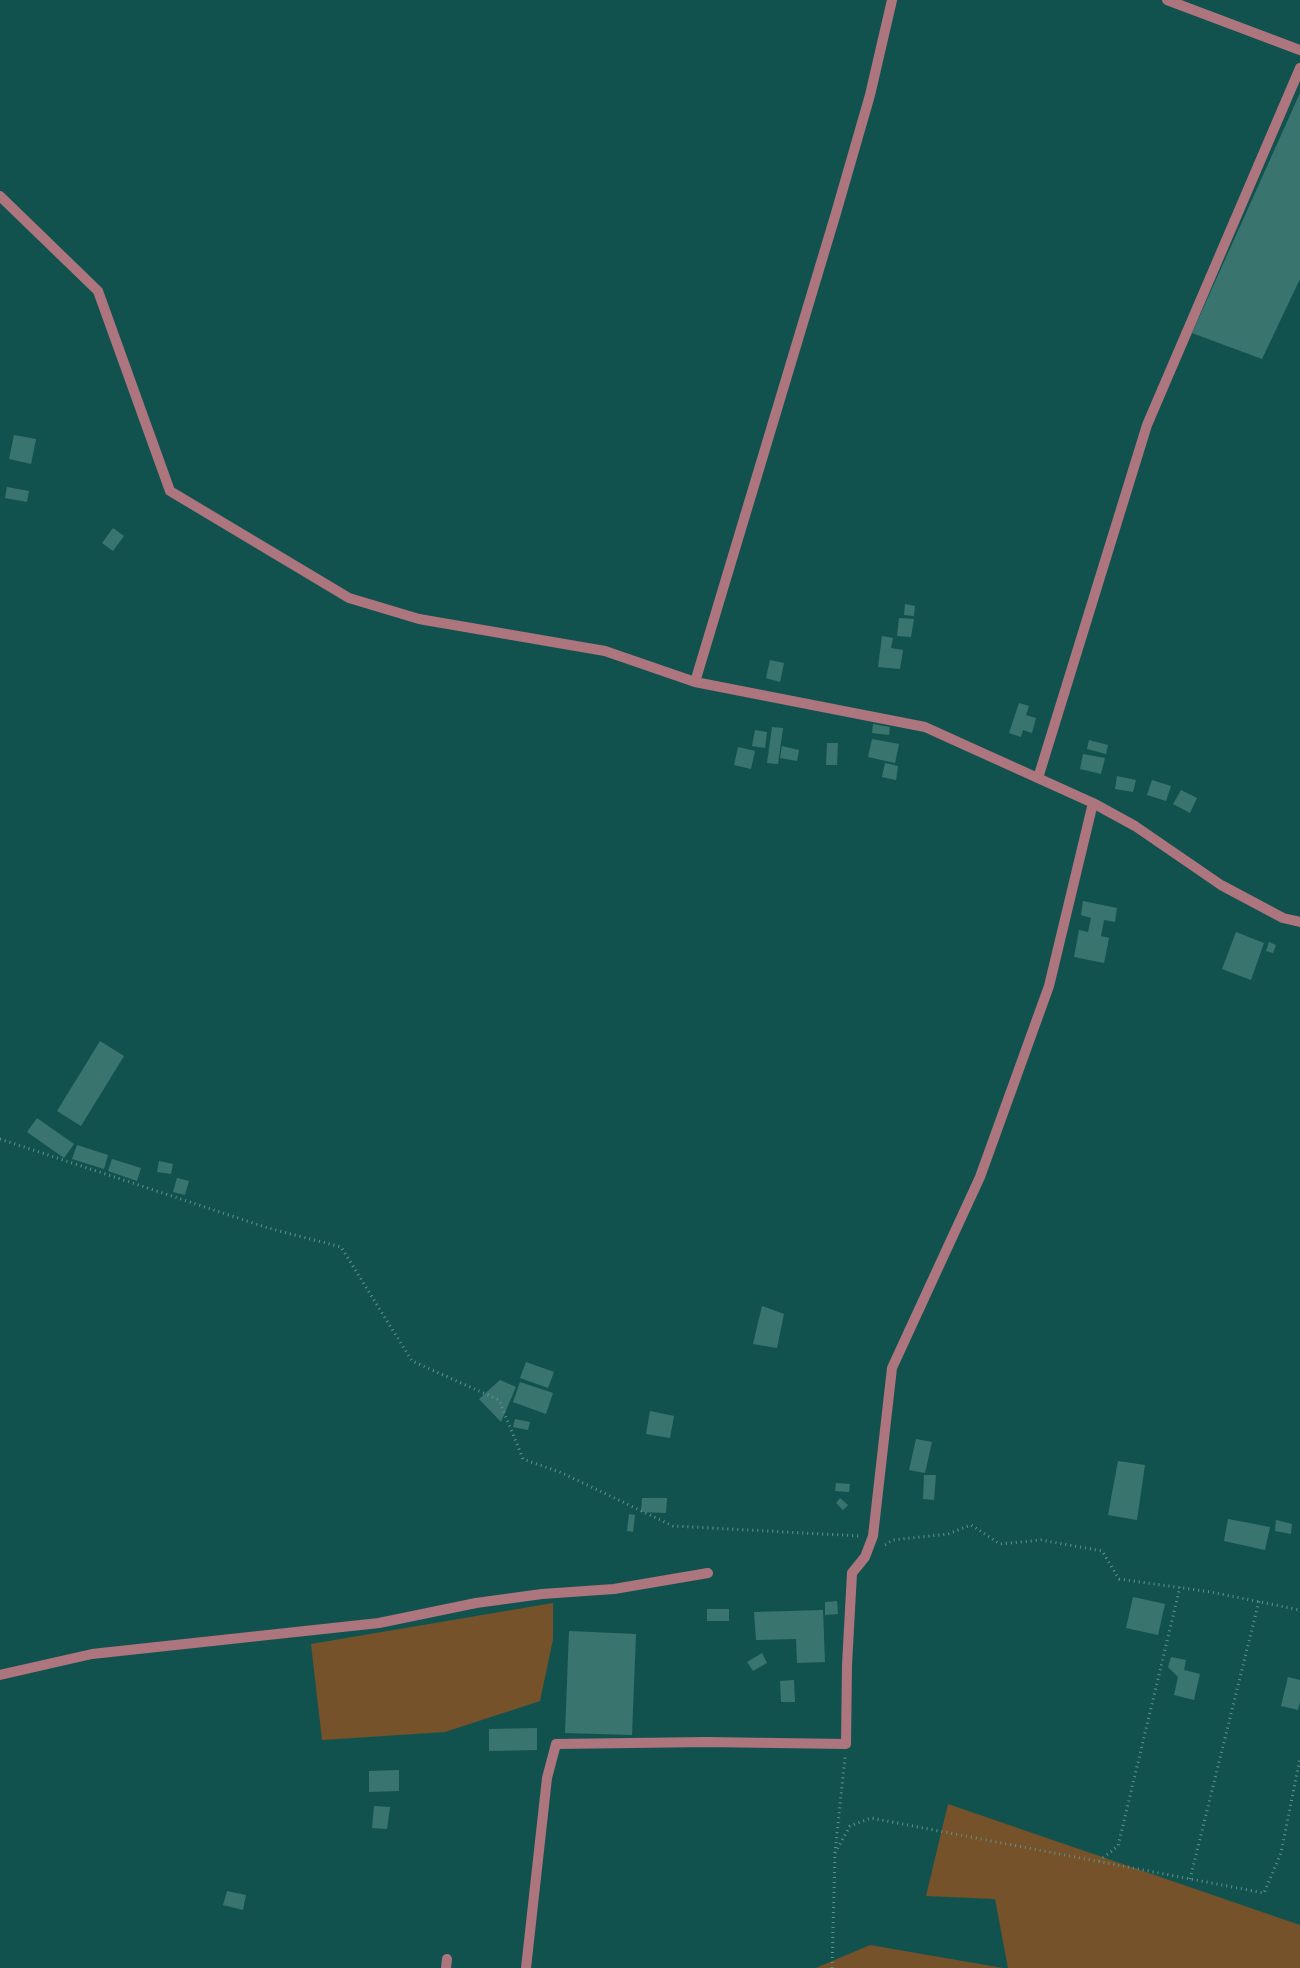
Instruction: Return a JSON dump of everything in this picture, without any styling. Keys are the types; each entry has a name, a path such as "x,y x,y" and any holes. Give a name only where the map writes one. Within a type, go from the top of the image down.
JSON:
{"street":[{"path":"695,682 836,213 870,95 892,0"},
{"path":"1168,0 1300,50"},
{"path":"1038,778 1147,425 1300,68"},
{"path":"0,196 98,291 170,491 350,598 419,619 605,651 695,682 925,727 1093,803 1135,826 1221,885 1283,918 1300,922"},
{"path":"526,1968 547,1778 556,1744 706,1742 846,1744 847,1665 852,1573 865,1557 873,1536 892,1368 980,1177 1049,986 1093,803"},
{"path":"0,1675 92,1654 379,1623 476,1603 542,1594 614,1589 708,1573"}],"path":[{"path":"0,1139 268,1228 341,1246 412,1362 499,1400 523,1459 562,1473 673,1526 873,1536"},
{"path":"865,1557 894,1540 948,1534 971,1525 1000,1544 1042,1540 1102,1551 1119,1579 1180,1587 1300,1610"},
{"path":"1098,1861 1118,1846 1180,1587"},
{"path":"1190,1879 1259,1602"},
{"path":"832,1968 835,1853 846,1744"},
{"path":"835,1853 850,1826 871,1818 1264,1892 1281,1853 1300,1758"}],"shaded area":[{"path":"553,1603 553,1639 540,1701 445,1732 322,1740 311,1644"},
{"path":"948,1804 1300,1925 1300,1968 1008,1968 995,1899 926,1896"},
{"path":"870,1945 1003,1968 816,1968"}],"building":[{"path":"1300,93 1300,279 1262,359 1192,333"},
{"path":"14,435 36,439 31,464 9,459"},
{"path":"7,487 29,491 27,502 5,498"},
{"path":"113,528 124,536 113,551 102,543"},
{"path":"905,604 915,606 914,616 904,615"},
{"path":"899,618 914,619 911,637 897,636"},
{"path":"882,636 893,638 891,648 903,650 900,669 878,667"},
{"path":"770,660 784,663 780,682 766,678"},
{"path":"1019,703 1029,706 1026,715 1036,718 1032,733 1023,730 1021,737 1009,733"},
{"path":"873,724 890,727 889,735 872,733"},
{"path":"772,727 783,728 778,764 767,763"},
{"path":"755,730 767,732 765,748 752,746"},
{"path":"872,739 899,744 895,763 868,757"},
{"path":"1089,740 1108,745 1106,754 1087,749"},
{"path":"827,743 838,743 837,765 826,765"},
{"path":"782,746 799,750 797,761 780,758"},
{"path":"738,747 755,751 751,769 734,765"},
{"path":"1083,754 1105,758 1101,774 1080,769"},
{"path":"885,763 898,766 896,780 882,777"},
{"path":"1117,776 1136,780 1133,792 1115,789"},
{"path":"1152,780 1171,786 1166,801 1147,795"},
{"path":"1181,790 1197,798 1190,813 1173,804"},
{"path":"1083,901 1117,908 1115,922 1104,920 1101,936 1109,938 1104,963 1074,957 1079,930 1088,932 1091,918 1081,915"},
{"path":"1236,932 1264,943 1251,980 1222,969"},
{"path":"1269,942 1276,945 1273,953 1266,951"},
{"path":"100,1041 124,1056 81,1126 57,1111"},
{"path":"37,1118 74,1144 64,1158 27,1132"},
{"path":"77,1145 108,1155 104,1169 72,1159"},
{"path":"112,1159 141,1168 137,1181 108,1171"},
{"path":"159,1161 173,1164 171,1174 157,1172"},
{"path":"177,1178 189,1181 185,1195 173,1192"},
{"path":"762,1306 784,1314 777,1348 753,1344"},
{"path":"526,1362 554,1372 548,1388 520,1378"},
{"path":"500,1380 516,1387 501,1422 479,1399"},
{"path":"520,1382 553,1393 546,1414 513,1402"},
{"path":"650,1411 674,1416 670,1438 646,1434"},
{"path":"515,1419 530,1422 528,1430 513,1427"},
{"path":"916,1439 932,1442 925,1473 909,1470"},
{"path":"1118,1461 1145,1465 1137,1520 1108,1515"},
{"path":"924,1475 936,1475 934,1500 923,1499"},
{"path":"836,1483 850,1484 849,1492 835,1491"},
{"path":"642,1498 667,1498 666,1513 641,1512"},
{"path":"840,1498 848,1505 843,1510 836,1503"},
{"path":"629,1514 635,1515 633,1532 627,1531"},
{"path":"1228,1519 1270,1527 1265,1550 1224,1541"},
{"path":"1276,1520 1292,1524 1291,1534 1275,1531"},
{"path":"1133,1597 1165,1604 1158,1635 1126,1628"},
{"path":"837,1601 838,1614 825,1615 825,1602"},
{"path":"707,1609 729,1609 729,1621 707,1621"},
{"path":"823,1610 825,1662 797,1663 796,1639 756,1640 754,1612"},
{"path":"569,1631 636,1634 632,1735 565,1733"},
{"path":"762,1653 767,1663 753,1671 747,1662"},
{"path":"1171,1657 1186,1660 1184,1670 1200,1674 1194,1700 1174,1695 1178,1677 1168,1667"},
{"path":"1288,1677 1300,1680 1298,1710 1281,1706"},
{"path":"794,1680 795,1702 781,1702 780,1681"},
{"path":"537,1728 537,1750 489,1751 489,1729"},
{"path":"399,1770 399,1791 369,1792 369,1771"},
{"path":"374,1806 390,1807 387,1829 372,1828"},
{"path":"227,1891 246,1895 243,1910 223,1905"}]}
